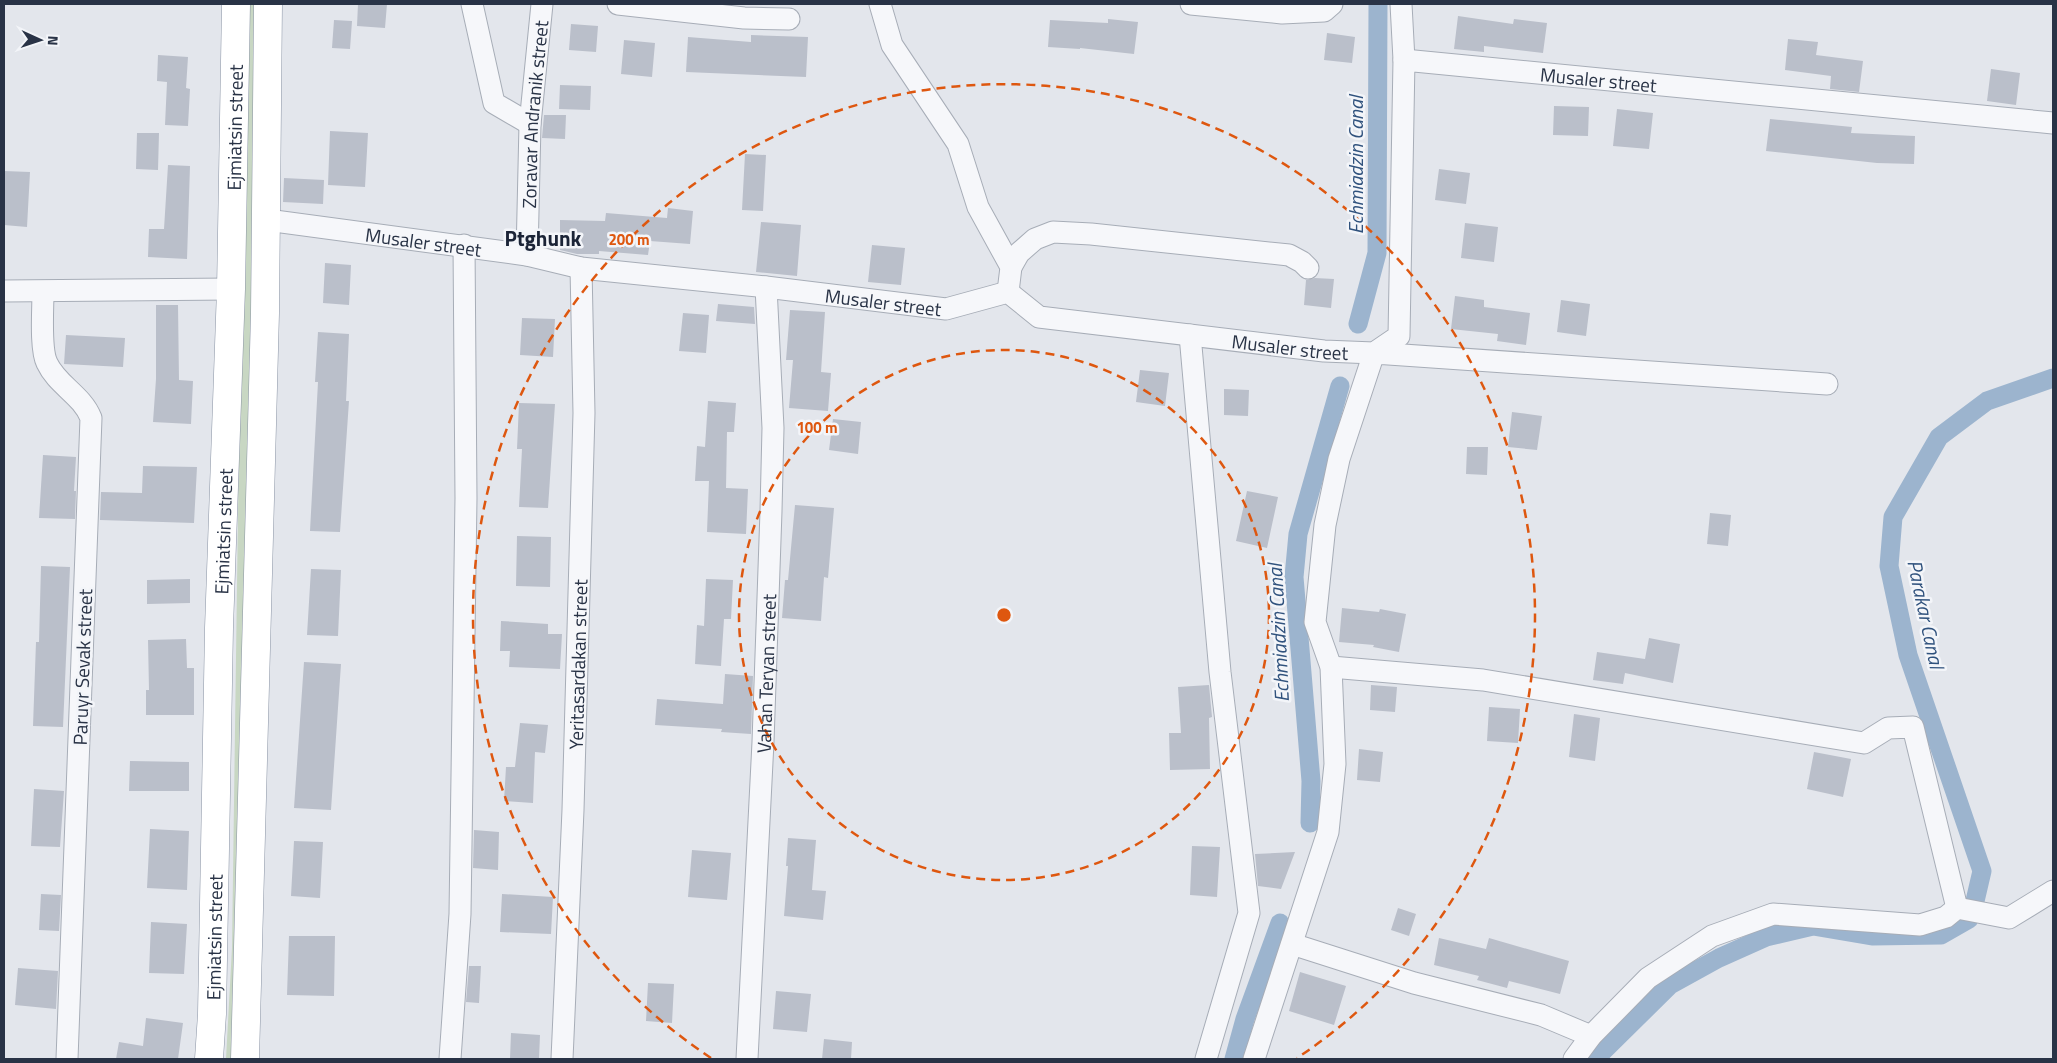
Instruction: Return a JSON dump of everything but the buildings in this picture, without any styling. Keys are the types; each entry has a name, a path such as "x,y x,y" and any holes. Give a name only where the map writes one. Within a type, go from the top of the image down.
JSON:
{"highway":[{"name":"Ejmiatsin street","path":"209,1059 212,1014 219,628 231,289 236,4"},
{"name":"Ejmiatsin street","path":"246,1059 266,220 268,4"}],"street":[{"path":"472,4 494,103 530,124"},
{"name":"Zoravar Andranik street","path":"527,255 530,124 542,4"},
{"path":"618,4 744,18 789,18"},
{"path":"880,4 892,45 958,144 978,207 1012,267"},
{"path":"1191,4 1282,13 1324,11 1332,4"},
{"path":"1401,4 1404,60"},
{"name":"Musaler street","path":"266,220 464,245 527,255 581,268 766,287 946,309 1008,292 1039,317 1324,351 1374,353 1399,336 1404,60 2053,123"},
{"path":"1008,292 1012,267 1019,252 1035,239 1053,232 1091,234 1289,255 1295,257 1308,268"},
{"path":"450,1059 460,914 466,498 464,245"},
{"name":"Yeritasardakan street","path":"562,1059 573,810 584,413 581,268"},
{"name":"Vahan Teryan street","path":"747,1059 762,742 773,428 766,287"},
{"path":"4,291 231,289"},
{"name":"Paruyr Sevak street","path":"43,292 44,353 47,363 60,380 81,400 91,418 67,1059"},
{"path":"1190,335 1220,672 1249,913 1206,1059"},
{"path":"1254,1059 1328,832 1335,764 1331,667 1315,622 1325,525 1339,459 1374,353 1827,384"},
{"path":"1331,667 1483,680 1864,743 1888,728 1913,727 1957,908"},
{"path":"1957,908 2009,918 2053,891"},
{"path":"1574,1059 1591,1036 1648,978 1712,936 1773,914 1920,925 1946,917 1957,908"},
{"path":"1292,944 1414,983 1540,1014 1591,1036"}],"green space":[{"path":"245,4 256,4 242,936 236,1059 226,1059 232,948"}],"waterway":[{"name":"Echmiadzin Canal","path":"1358,324 1377,253 1378,4"},
{"name":"Parakar Canal","path":"1975,901 1982,871 1908,655 1889,566 1893,517 1939,437 1987,401 2053,378"},
{"name":"Echmiadzin Canal","path":"1310,823 1311,781 1294,577 1298,534 1340,386"},
{"name":"Parakar Canal","path":"1595,1059 1670,985 1719,958 1766,937 1813,926 1872,936 1941,935 1969,919"},
{"name":"Echmiadzin Canal","path":"1234,1059 1245,1019 1280,923"}],"district":[{"name":"Ptghunk","path":"543,238"}]}
